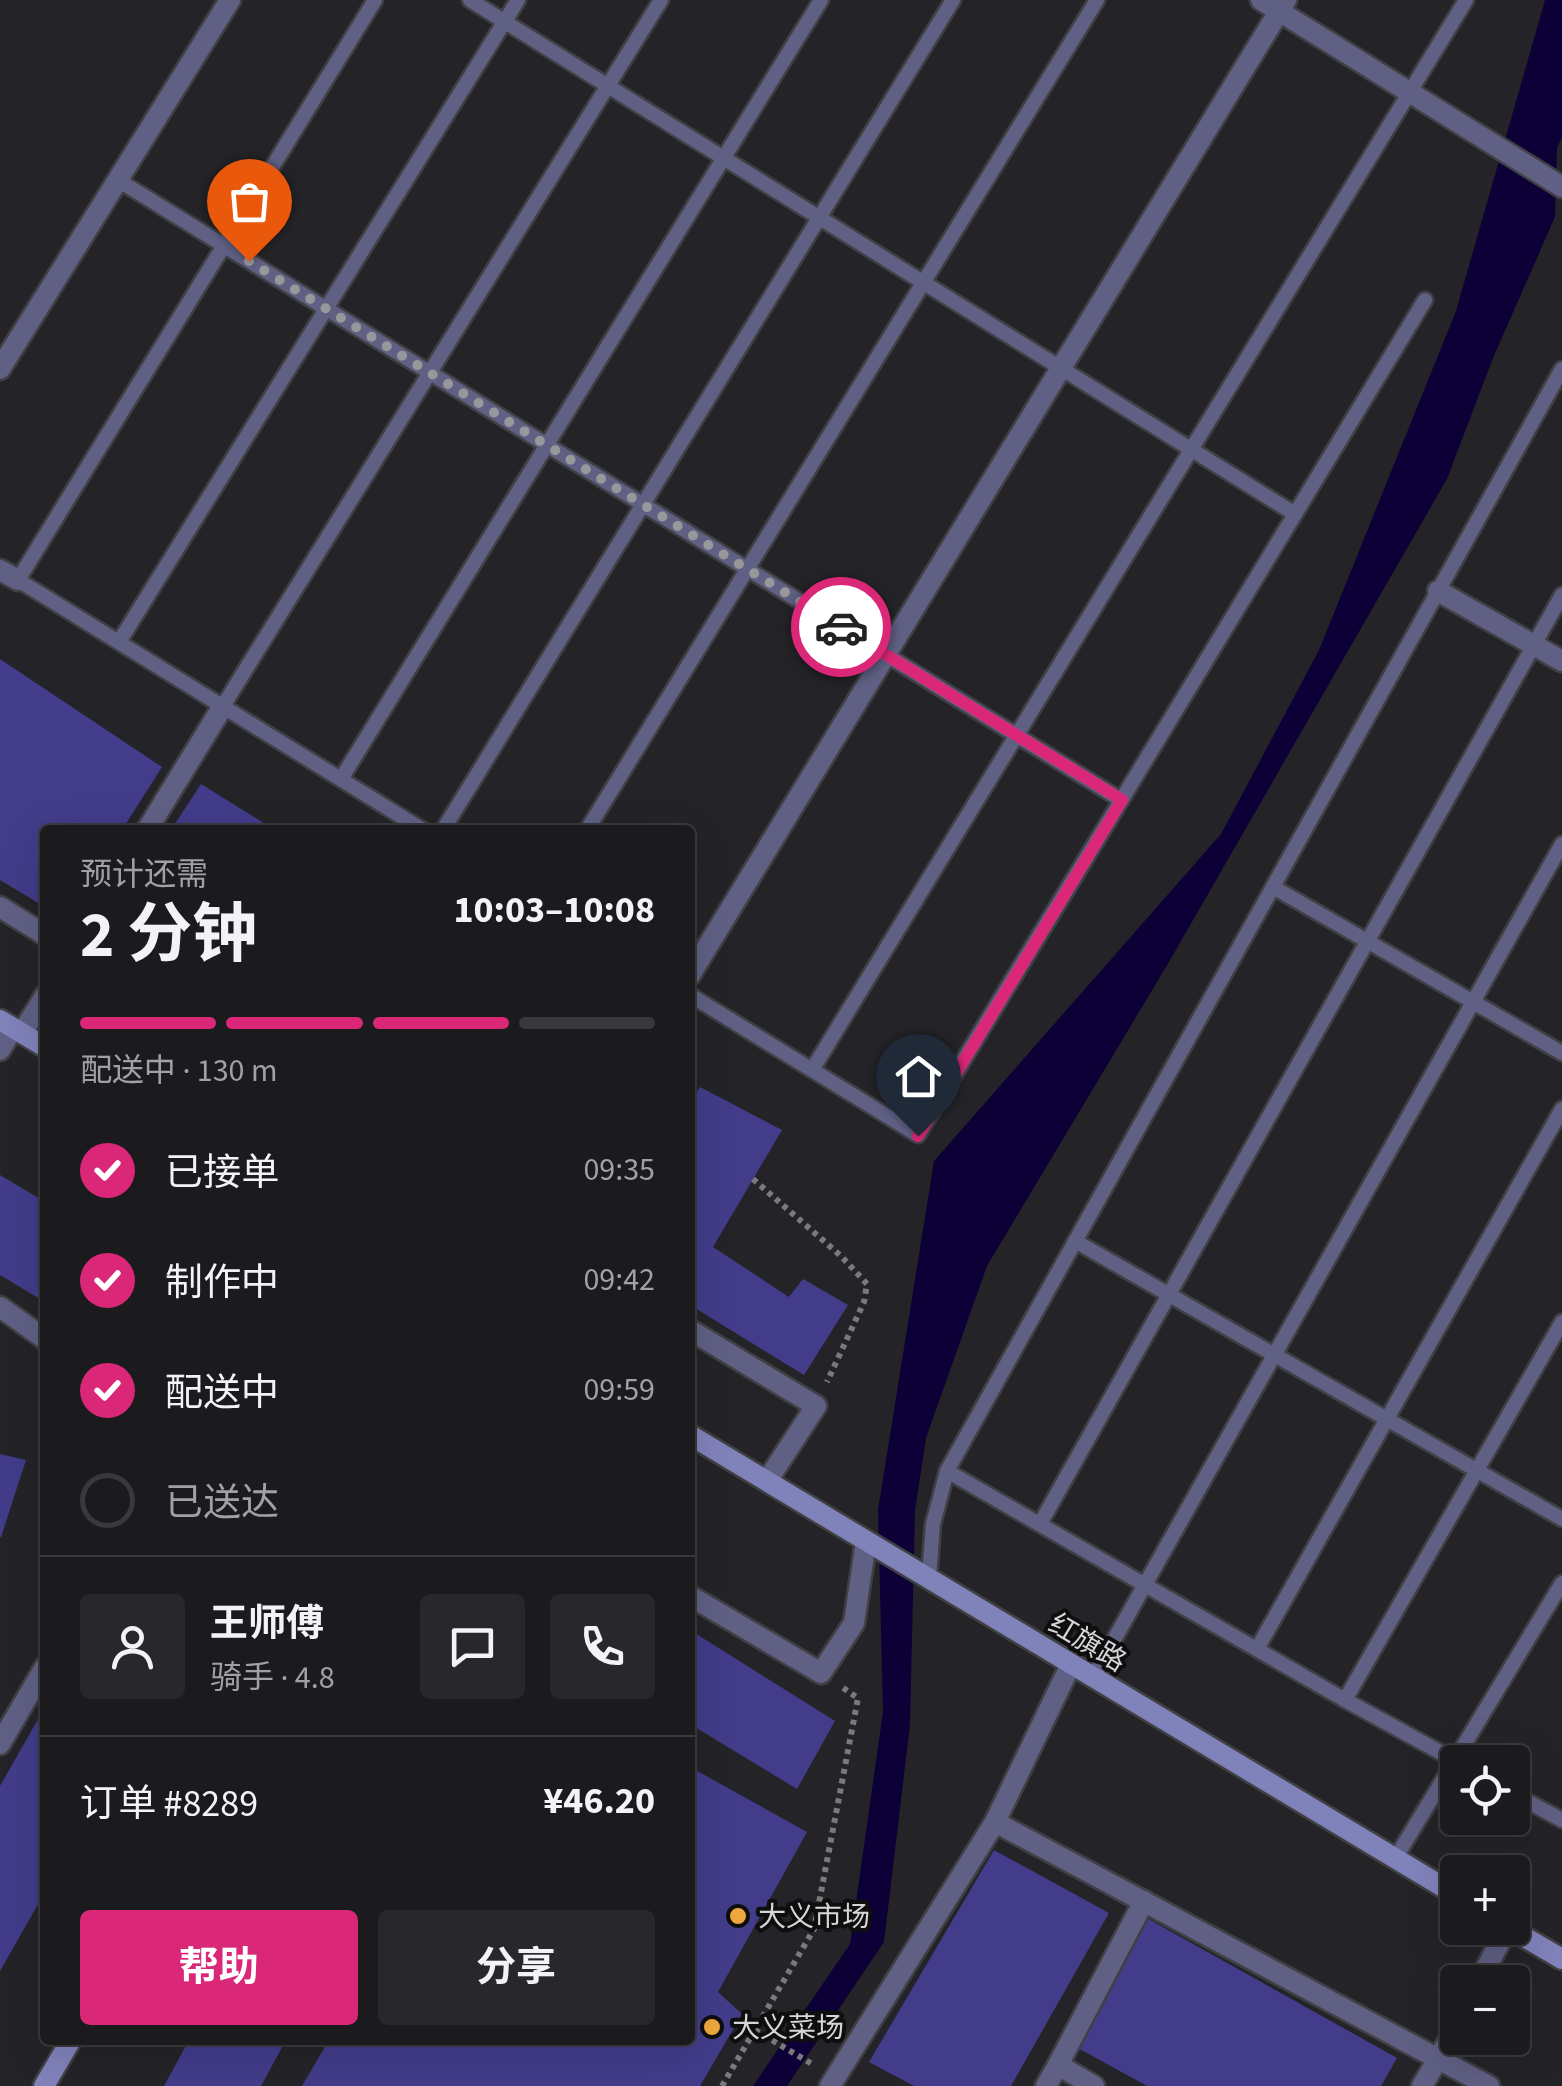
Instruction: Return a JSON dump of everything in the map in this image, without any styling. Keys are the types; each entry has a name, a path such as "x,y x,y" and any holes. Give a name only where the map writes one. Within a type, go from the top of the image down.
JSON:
{"street":[{"path":"0,369 230,0"},
{"path":"695,967 1061,368 1276,4 1562,188"},
{"path":"1438,592 1562,662"},
{"path":"150,825 223,706"},
{"path":"0,907 40,931"},
{"path":"0,1050 12,1027 40,1001"},
{"path":"12,1027 40,1044"},
{"path":"0,1306 40,1336"},
{"path":"695,1333 816,1406 767,1481"},
{"name":"红旗路","path":"695,1438 1440,1885"},
{"path":"695,1599 821,1673 854,1623 872,1544"},
{"path":"838,2083 994,1822 1071,1664"},
{"path":"0,1744 40,1676"},
{"path":"994,1822 1489,2086"},
{"path":"1046,2086 1144,1902"},
{"path":"1530,1941 1562,1959"},
{"path":"44,2086 67,2045"},
{"path":"1422,2086 1443,2055"},
{"path":"1058,2065 1094,2086"}],"lane":[{"path":"375,0 224,245 9,575 415,825"},
{"path":"470,0 1296,514"},
{"path":"119,642 518,0"},
{"path":"223,706 661,0"},
{"path":"341,780 821,0"},
{"path":"446,825 953,0"},
{"path":"591,825 1096,0"},
{"path":"812,1070 1466,0"},
{"path":"118,180 1122,800"},
{"path":"695,998 918,1136 1425,300"},
{"path":"925,1576 947,1471 1562,369"},
{"path":"1040,1524 1562,596"},
{"path":"1093,1677 1562,844"},
{"path":"1273,887 1562,1053"},
{"path":"1256,1650 1562,1108"},
{"path":"1075,1241 1562,1519"},
{"path":"1345,1700 1562,1322"},
{"path":"947,1471 1440,1753"},
{"path":"1466,1745 1562,1584"},
{"path":"1395,1859 1440,1787"},
{"path":"1530,1803 1562,1820"}],"path":[{"path":"753,1179 867,1284 864,1302 816,1406"},
{"path":"722,2086 814,1929 858,1698 821,1673"},
{"path":"755,2030 838,2083"}],"shaded area":[{"path":"1545,0 1562,0 1562,137 1557,148 1555,217 1493,358 1447,479 1166,967 987,1266 926,1438 915,1511 910,1725 884,1942 787,2086 753,2086 850,1944 883,1712 878,1510 934,1161 1221,834 1319,650 1456,311"}],"building":[{"path":"0,659 162,767 125,825 40,825 40,904 0,880"},
{"path":"201,784 267,825 174,825"},
{"path":"700,1087 782,1130 713,1247 789,1297 803,1279 848,1305 804,1375 695,1308 695,1096"},
{"path":"0,1175 40,1199 40,1299 0,1275"},
{"path":"0,1454 26,1460 1,1537 0,1537"},
{"path":"695,1633 835,1721 797,1789 695,1727"},
{"path":"40,1716 40,1901 0,1971 0,1786"},
{"path":"695,1770 807,1832 718,1992 742,2014 700,2086 302,2086 326,2045 695,2045"},
{"path":"994,1850 1109,1913 1011,2086 914,2086 869,2062"},
{"path":"1143,1916 1397,2058 1381,2086 1147,2086 1076,2047"},
{"path":"186,2045 283,2045 261,2086 164,2086"}],"way so far":[{"path":"249,261 841,627"}],"place":[{"name":"大义市场","path":"738,1916"},
{"name":"大义菜场","path":"712,2027"}],"route":[{"path":"841,627 1122,800 918,1136"}]}
